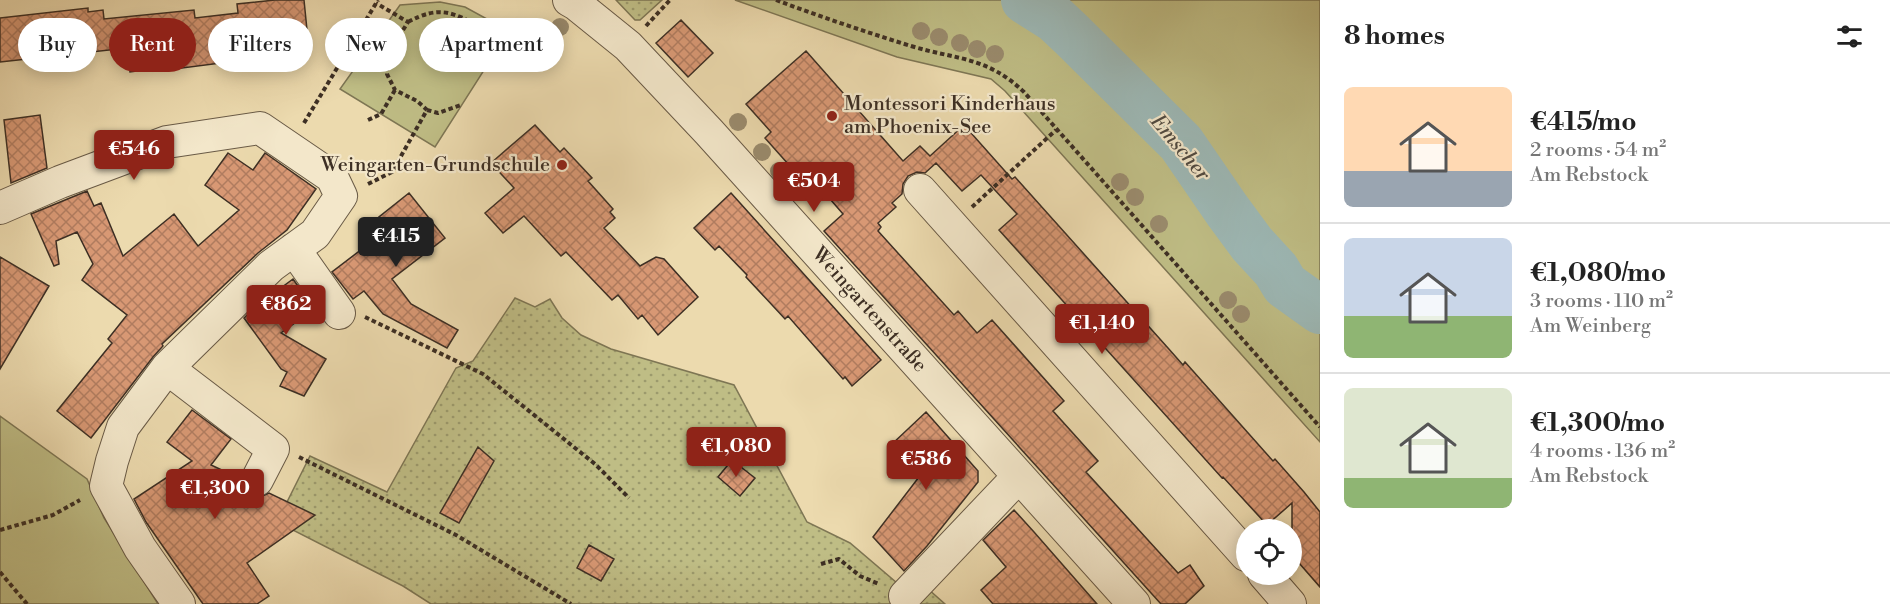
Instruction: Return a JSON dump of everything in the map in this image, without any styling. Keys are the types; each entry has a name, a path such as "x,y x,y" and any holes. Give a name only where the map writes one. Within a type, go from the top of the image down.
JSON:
{"street":[{"name":"Weingartenstraße","path":"569,0 636,55 709,132 1134,604"},
{"path":"0,208 60,182 167,142 260,128 332,177 341,196 315,234 270,266 167,368 123,427 106,486 140,548 179,604"},
{"path":"921,190 1236,544"},
{"path":"294,249 335,308"},
{"path":"167,368 273,449 257,480"},
{"path":"905,596 1019,476"},
{"path":"1274,585 1290,604"}],"path":[{"path":"641,32 670,0"},
{"path":"776,0 915,47 975,61 992,68 1013,82 1320,427"},
{"path":"289,146 377,2 408,22"},
{"path":"461,105 438,113 427,110 417,101 395,90 387,74 387,56 408,22 424,14 440,11 463,18"},
{"path":"368,120 381,114 395,90"},
{"path":"341,196 392,172 427,110"},
{"path":"953,224 1056,130"},
{"path":"335,308 394,330 483,374 595,464 630,498"},
{"path":"273,449 291,453 456,535 571,604"},
{"path":"0,530 53,515"},
{"path":"821,564 839,559 860,576 905,596"},
{"path":"0,572 27,604"}],"shaded area":[{"path":"616,0 662,0 640,20 635,20"},
{"path":"735,0 1320,0 1320,442 1005,91 991,79 897,57"},
{"path":"440,2 465,7 485,18 419,18 419,72 483,72 435,147 340,89 352,72 407,72 407,18 391,18 400,5"},
{"path":"515,298 535,307 550,299 562,318 581,335 611,349 734,385 807,522 850,543 917,600 927,588 945,604 431,604 403,586 277,522 310,456 387,492 456,368 473,361"},
{"path":"0,416 87,479 104,518 158,604 0,604"}],"building":[{"path":"304,0 306,18 208,18 208,65 196,66 195,18 238,13 237,4"},
{"path":"88,8 88,12 103,10 104,19 109,18 109,50 97,51 97,18 18,18 18,60 0,62 0,18"},
{"path":"194,10 195,18 114,18"},
{"path":"681,20 713,53 688,77 656,43"},
{"path":"806,51 903,161 920,146 930,156 964,125 1012,179 1015,177 1183,365 1185,362 1273,461 1275,459 1320,512 1320,587 1302,566 1302,519 1292,519 1292,503 1274,519 1262,519 1222,478 999,230 1017,214 981,175 962,191 936,163 925,173 917,172 908,176 903,184 902,194 892,203 896,207 878,223 881,227 878,231 954,315 958,311 977,333 992,320 1064,401 1053,411 1098,461 1086,472 1178,573 1190,565 1204,586 1185,604 1161,604 824,231 843,214 804,169 797,174 765,138 771,132 746,104"},
{"path":"40,115 47,168 11,183 4,120"},
{"path":"535,125 560,152 564,148 592,178 588,181 613,209 610,212 615,218 604,228 640,266 656,257 664,259 698,297 658,335 642,315 638,319 618,295 612,300 566,252 561,256 524,216 503,233 485,213 514,188 491,163"},
{"path":"228,153 253,170 265,153 316,189 287,230 258,253 162,344 163,346 91,438 57,411 112,343 108,339 127,315 82,280 93,264 77,232 56,241 59,264 54,266 31,214 87,191 94,206 101,203 123,256 174,214 198,246 239,210 205,185"},
{"path":"409,193 445,238 392,279 411,304 458,330 447,348 383,314 364,291 353,299 332,272 388,229 379,217"},
{"path":"731,193 881,360 852,386 845,377 843,379 788,316 785,319 719,246 715,250 694,228"},
{"path":"0,257 49,286 0,369"},
{"path":"293,279 314,309 281,333 326,359 304,396 280,386 287,372 281,369 244,318"},
{"path":"192,410 231,439 211,465 239,478 242,489 249,496 258,498 269,493 315,515 247,563 269,596 257,604 203,604 146,522 134,499 192,461 167,442"},
{"path":"926,412 978,471 978,482 904,571 873,537 919,477 891,445"},
{"path":"478,447 494,461 459,523 440,513"},
{"path":"732,460 755,478 740,496 718,477"},
{"path":"1014,510 1097,604 993,604 981,590 1006,567 983,540"},
{"path":"589,545 614,559 601,581 577,568"}],"waterway":[{"name":"Emscher","path":"1025,0 1055,19 1181,143 1227,210 1252,244 1276,270 1285,285 1320,310"}],"place":[{"name":"Montessori Kinderhaus am Phoenix-See","path":"832,116"},
{"name":"Weingarten-Grundschule","path":"562,165"}]}
